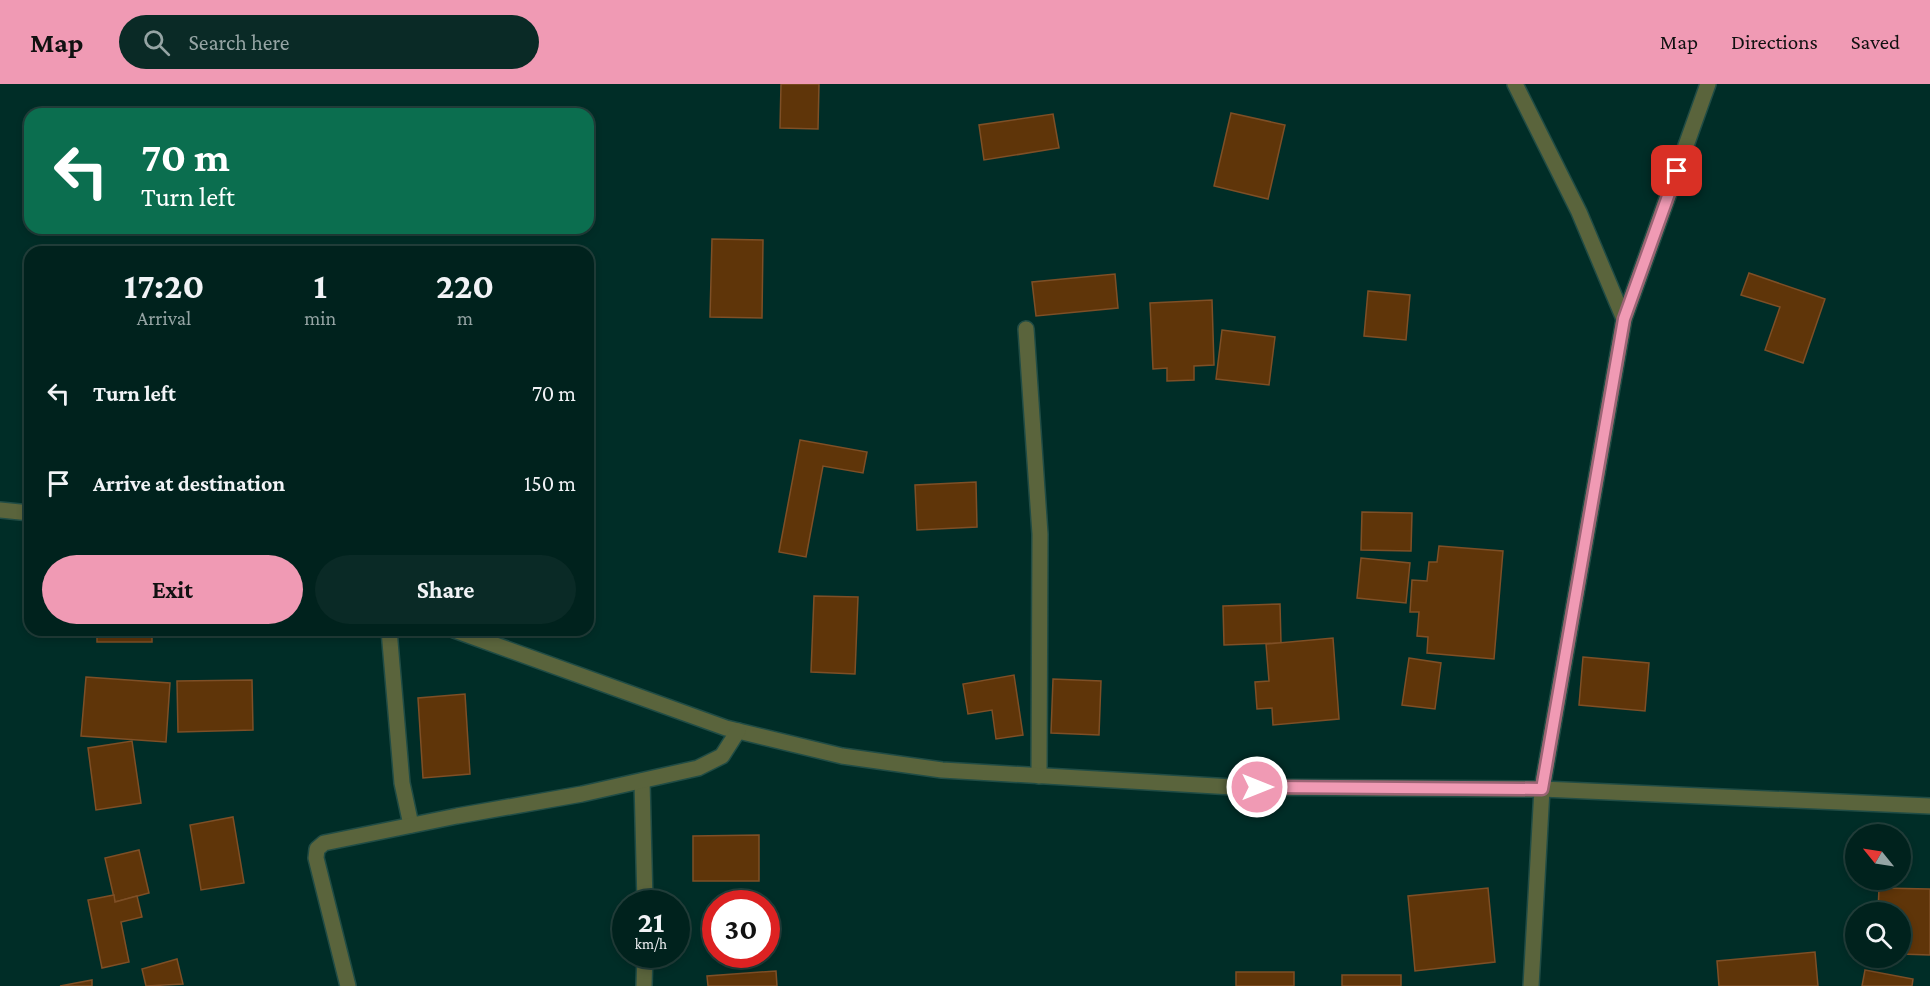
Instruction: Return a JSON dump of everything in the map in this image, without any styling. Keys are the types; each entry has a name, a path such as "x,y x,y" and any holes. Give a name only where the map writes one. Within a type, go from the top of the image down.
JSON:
{"street":[{"path":"1515,84 1580,212 1624,319"},
{"path":"1531,986 1542,789 1624,319 1708,84"},
{"path":"1026,329 1040,534 1039,776"},
{"path":"0,510 24,512"},
{"path":"390,636 402,783 411,825"},
{"path":"471,636 738,731 842,756 942,770 1233,787 1542,789 1930,806"},
{"path":"348,986 316,858 317,849 324,843 698,768 722,756 738,731"},
{"path":"642,781 645,890"},
{"path":"644,986 645,968"}],"building":[{"path":"781,84 819,84 818,129 780,128"},
{"path":"1231,113 1285,125 1268,199 1214,186"},
{"path":"1053,114 1059,148 984,160 979,125"},
{"path":"712,239 763,240 762,318 710,317"},
{"path":"1749,273 1825,299 1803,363 1765,350 1780,307 1741,295"},
{"path":"1115,274 1118,308 1036,316 1032,282"},
{"path":"1368,291 1410,295 1406,340 1364,336"},
{"path":"1212,300 1214,365 1194,366 1194,380 1167,381 1167,368 1153,369 1150,303"},
{"path":"1222,330 1275,337 1269,385 1216,379"},
{"path":"800,440 867,452 863,473 823,466 806,557 779,552"},
{"path":"976,482 977,527 917,530 915,485"},
{"path":"1362,512 1412,513 1411,551 1361,550"},
{"path":"1439,546 1503,551 1494,659 1427,653 1428,637 1417,636 1419,612 1410,612 1412,580 1427,581 1429,562 1437,562"},
{"path":"1361,558 1410,563 1406,603 1357,598"},
{"path":"814,596 858,597 855,674 811,672"},
{"path":"1280,604 1281,643 1224,645 1223,606"},
{"path":"97,636 152,636 152,642 97,642"},
{"path":"1333,638 1339,719 1273,725 1272,708 1257,709 1255,682 1269,681 1266,644"},
{"path":"1583,657 1649,663 1645,711 1579,705"},
{"path":"1409,658 1441,663 1435,709 1402,705"},
{"path":"1014,675 1023,735 996,739 992,710 968,714 963,684"},
{"path":"86,677 170,683 166,742 81,736"},
{"path":"1053,679 1101,681 1099,735 1051,733"},
{"path":"252,680 253,730 178,732 177,681"},
{"path":"465,694 470,774 423,778 418,698"},
{"path":"132,741 141,803 96,810 88,748"},
{"path":"233,817 244,883 201,890 190,825"},
{"path":"759,835 759,881 693,881 693,836"},
{"path":"139,850 149,893 115,902 105,858"},
{"path":"1488,888 1495,962 1415,971 1408,896"},
{"path":"1930,889 1930,955 1911,954 1911,902 1878,902 1879,890"},
{"path":"114,895 115,902 137,896 142,917 121,922 129,962 102,968 88,900"},
{"path":"1815,952 1818,986 1719,986 1717,961"},
{"path":"177,959 183,984 146,986 142,969"},
{"path":"1865,970 1913,979 1912,986 1862,986"},
{"path":"776,971 777,986 708,986 707,976"},
{"path":"1236,972 1294,972 1294,986 1236,986"},
{"path":"1342,975 1401,975 1401,986 1342,986"},
{"path":"92,980 92,986 60,986"}],"route":[{"path":"1257,787 1542,789 1624,319 1677,171"}]}
